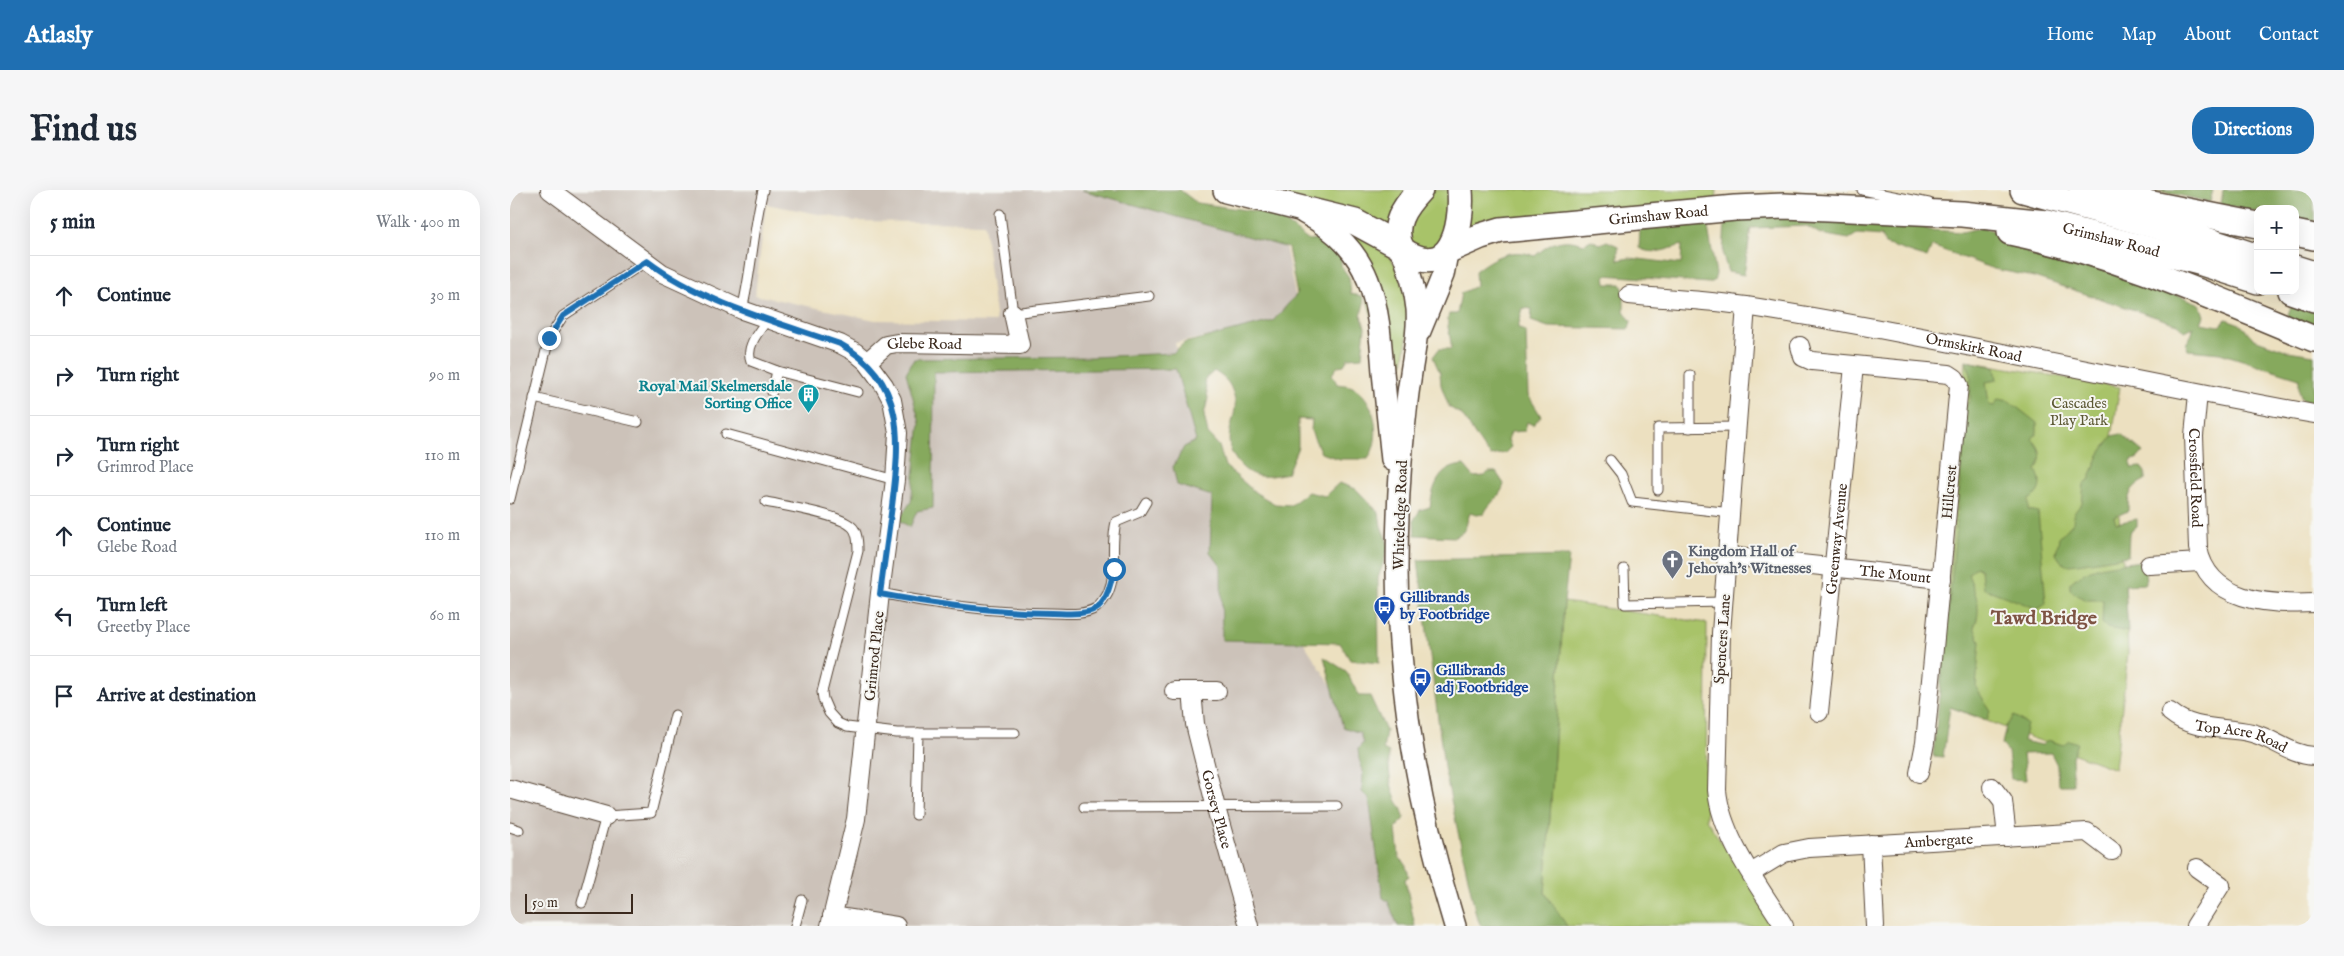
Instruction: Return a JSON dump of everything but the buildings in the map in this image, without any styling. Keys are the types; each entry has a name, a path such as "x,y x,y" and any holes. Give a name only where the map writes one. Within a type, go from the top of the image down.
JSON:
{"main road":[{"path":"1226,190 1355,222 1402,249"},
{"path":"1402,249 1398,236 1401,214 1420,190"},
{"path":"1448,252 1459,224 1460,190"},
{"name":"Grimshaw Road","path":"2023,190 2200,238 2254,256"},
{"path":"2082,190 2254,224"},
{"name":"Grimshaw Road","path":"1402,249 1422,260 1431,260 1481,236 1501,230 1735,208 1784,206 1962,214 2047,224 2194,261 2254,280"},
{"path":"1912,212 2018,234 2124,263 2314,339"},
{"path":"2299,234 2314,237"},
{"path":"2299,269 2314,274"},
{"path":"2299,293 2314,298"}],"street":[{"name":"Glebe Road","path":"550,190 662,273 686,286 742,310 840,344 855,352 867,362 886,345 897,342 1020,345 1013,313"},
{"path":"1291,206 1314,218 1337,235 1358,261 1373,290 1380,328 1398,522"},
{"name":"Whiteledge Road","path":"1402,249 1412,276 1417,309 1417,340 1404,432 1398,522 1397,569 1401,644 1408,718 1432,844 1455,926"},
{"name":"Whiteledge Road","path":"1417,340 1442,275 1448,252"},
{"name":"Ormskirk Road","path":"1630,295 1746,306 2007,354 2198,393 2314,414"},
{"name":"Spencers Lane","path":"1746,306 1724,602 1718,719 1718,801 1732,839 1784,926"},
{"name":"Hillcrest","path":"1800,346 1803,357 1807,360 1949,374 1955,378 1959,385 1925,743 1919,773"},
{"name":"Grimrod Place","path":"831,921 853,837 880,594 895,480 898,433 896,415 884,384 867,362"},
{"name":"Greenway Avenue","path":"1819,712 1854,366"},
{"name":"Crossfield Road","path":"2198,393 2194,436 2200,562"},
{"name":"The Mount","path":"1728,556 1941,579"},
{"path":"2149,565 2200,562 2207,574 2216,583 2234,593 2270,604 2314,603"},
{"path":"1174,691 1217,691"},
{"name":"Gorsey Place","path":"1192,691 1195,724 1249,926"},
{"name":"Top Acre Road","path":"2169,710 2192,724 2252,733 2293,753 2314,756"},
{"path":"1992,787 2003,801 2007,837"},
{"path":"510,789 606,816"},
{"name":"Ambergate","path":"1751,873 1784,853 1796,850 1871,844 2087,832 2112,851"},
{"path":"1871,844 1875,926"},
{"path":"2195,926 2222,885 2197,868"},
{"path":"831,921 896,926"}],"lane":[{"path":"742,310 748,283 755,221 763,190"},
{"name":"Grimshaw Road","path":"1862,190 1920,200 1962,214"},
{"path":"1000,214 1013,313 1149,296"},
{"path":"510,499 549,338 563,316 647,261"},
{"path":"768,319 753,340 749,356 751,360 777,371 858,392"},
{"path":"772,392 777,371"},
{"path":"1690,375 1690,428"},
{"path":"534,398 638,422"},
{"path":"1658,490 1658,428 1738,427"},
{"path":"726,434 895,480"},
{"path":"1610,460 1621,474 1632,502 1732,513"},
{"path":"766,502 840,520 852,526 856,534 858,551 822,692 825,706 838,723 847,727 918,733 1016,733"},
{"path":"880,594 939,605 1012,612 1082,613 1097,608 1108,593 1114,569 1114,531 1116,522 1140,512 1146,502"},
{"path":"1624,569 1625,604 1724,602"},
{"path":"582,902 606,816 652,813 676,715"},
{"path":"916,816 918,733"},
{"path":"1084,807 1216,808 1337,806"},
{"path":"795,926 802,900"}],"shaded area":[{"path":"510,190 1142,190 1281,227 1300,318 1175,343 1232,531 1374,752 1412,926 510,926","holes":["766,204 855,221 984,223 996,322 875,320 755,295"]}],"green space":[{"path":"1082,190 1180,190 1197,203 1274,214 1309,241 1324,238 1341,253 1341,266 1349,277 1351,294 1362,296 1364,303 1361,315 1365,327 1362,357 1348,358 1344,365 1338,366 1332,374 1337,384 1352,387 1363,395 1372,412 1376,431 1375,441 1368,459 1340,459 1321,453 1311,431 1312,420 1298,419 1298,447 1287,473 1268,476 1252,474 1241,466 1233,455 1229,436 1235,400 1229,384 1214,371 1204,380 1208,398 1204,415 1208,434 1219,446 1225,466 1256,493 1275,504 1291,505 1308,492 1325,496 1339,483 1356,489 1379,513 1381,526 1389,546 1378,578 1379,663 1350,660 1340,643 1222,640 1221,566 1210,552 1212,496 1177,485 1173,467 1184,447 1196,441 1176,369 934,372 933,508 917,511 910,527 898,520 911,502 920,423 906,373 914,359 1093,357 1173,353 1184,343 1273,321 1297,294 1288,248"},
{"path":"1259,190 1409,190 1389,226"},
{"path":"1430,190 1453,190 1454,203 1439,247 1422,249 1408,239 1406,229"},
{"path":"1468,190 1717,190 1716,201 1467,231"},
{"path":"2155,190 2213,190 2210,202"},
{"path":"2223,190 2314,190 2314,223 2299,220 2299,205 2254,205 2254,211 2221,205"},
{"path":"1748,209 1915,223 1929,230 1962,232 1980,228 2020,236 2026,245 2028,254 2051,262 2084,257 2200,304 2204,316 2201,323 2219,326 2226,319 2240,324 2254,339 2288,351 2314,355 2314,401 2310,403 2302,400 2299,391 2299,378 2220,353 2188,350 2186,344 2192,334 2193,327 2185,331 2177,324 2034,277 1994,269 1932,246 1927,258 1885,244 1881,236 1857,234 1849,239 1820,234 1807,226 1751,228 1744,275 1728,272 1723,255 1725,221"},
{"path":"1707,222 1716,274 1714,281 1709,283 1605,275 1606,284 1621,284 1624,291 1624,311 1631,321 1629,329 1548,327 1531,321 1532,309 1523,308 1518,328 1526,332 1528,395 1541,416 1533,425 1527,422 1525,431 1511,432 1508,440 1511,447 1505,453 1491,456 1462,415 1449,407 1441,385 1440,373 1433,357 1439,349 1451,349 1448,323 1449,314 1457,314 1461,293 1476,286 1475,271 1489,261 1503,255 1527,253 1535,256 1546,247 1557,242 1569,241 1584,244 1591,240 1600,244 1607,241 1618,246 1618,260 1630,258 1681,264 1682,245 1655,252 1644,250 1639,248 1640,230 1646,227"},
{"path":"1345,229 1385,251 1398,268 1411,316 1399,387 1394,388"},
{"path":"2292,304 2314,310 2314,329 2287,317"},
{"name":"Cascades Play Park","path":"1966,361 2120,387 2112,436 2125,585 2128,653 2115,769 1939,703"},
{"path":"1966,361 1995,367 1997,380 1986,382 1989,405 1994,406 1998,399 2009,401 2037,423 2037,433 2032,439 2040,450 2040,462 2036,470 2040,479 2040,487 2036,494 2028,500 2028,510 2038,512 2046,604 2038,609 1983,588 1981,570 1976,567 1968,574 1978,607 1977,620 1974,627 1980,641 1976,687 1990,711 1987,720 1950,707 1943,757 1933,756 1951,586 1965,424 1964,409 1970,400 1971,375"},
{"path":"2121,434 2143,452 2138,458 2131,461 2131,468 2141,467 2145,472 2145,480 2131,492 2128,511 2114,517 2116,523 2137,519 2137,526 2129,533 2128,556 2066,565 2061,562 2056,554 2059,538 2073,523 2074,513 2082,503 2084,484 2089,480 2099,455 2112,436"},
{"path":"1464,465 1474,477 1484,476 1489,472 1496,472 1504,484 1500,492 1484,514 1476,515 1470,513 1464,531 1455,537 1415,535 1414,520 1420,510 1430,507 1433,491 1439,478 1449,469"},
{"path":"1569,556 1564,602 1545,893 1567,926 1481,926 1476,915 1444,767 1418,560"},
{"path":"2141,561 2145,570 2146,584 2125,585 2128,632 2107,628 2102,623 2103,600 2085,600 2070,590 2070,583 2086,572 2103,566"},
{"path":"1564,602 1707,623 1706,819 1777,926 1566,926 1545,893"},
{"path":"1324,657 1346,671 1359,696 1370,696 1386,731 1383,750 1389,753 1392,787 1404,818 1396,829 1399,857 1405,863 1409,876 1405,879 1415,926 1398,926 1388,901 1383,898 1369,799 1362,792 1363,771 1358,749 1363,743 1360,733 1343,727"},
{"path":"2014,716 2027,724 2023,741 2042,745 2048,740 2063,745 2069,740 2077,743 2072,757 2073,785 2058,785 2057,765 2051,753 2023,754 2026,780 2011,779 2008,752 2002,744 2006,726"}],"place":[{"name":"Royal Mail Skelmersdale Sorting Office","path":"808,414"},
{"name":"Kingdom Hall of Jehovah's Witnesses","path":"1672,579"},
{"name":"Gillibrands by Footbridge","path":"1384,625"},
{"name":"Gillibrands adj Footbridge","path":"1420,698"}],"district":[{"name":"Tawd Bridge","path":"2044,617"}],"route":[{"path":"549,338 563,316 647,261 662,273 686,286 742,310 840,344 855,352 867,362 884,384 892,400 898,433 895,480 880,594 959,608 1012,612 1082,613 1097,608 1108,593 1114,569"}]}
